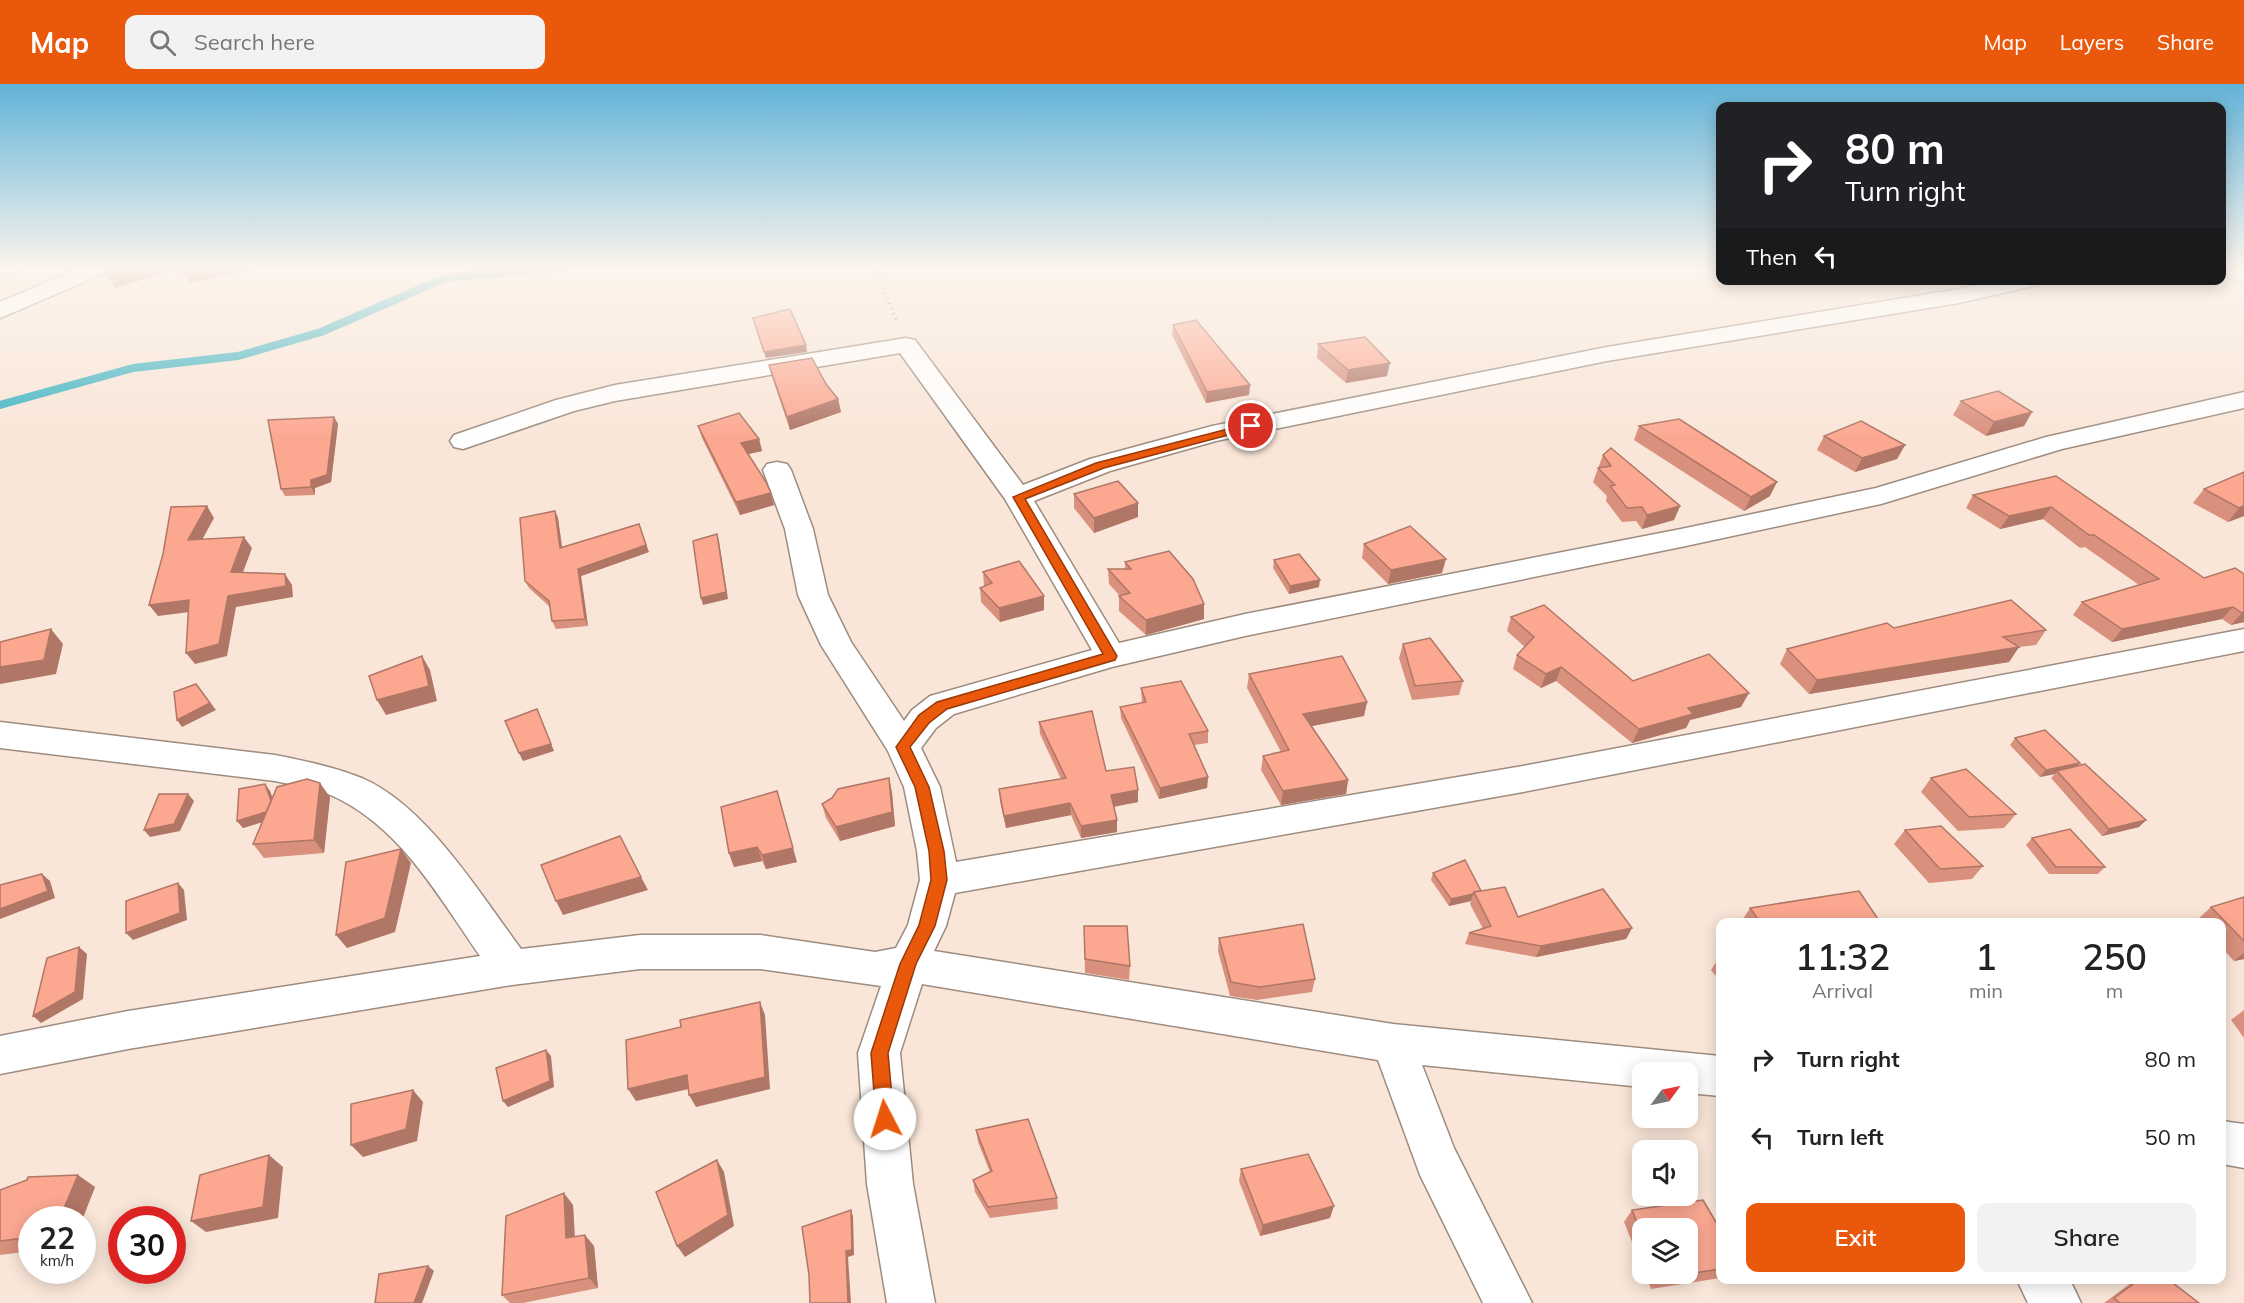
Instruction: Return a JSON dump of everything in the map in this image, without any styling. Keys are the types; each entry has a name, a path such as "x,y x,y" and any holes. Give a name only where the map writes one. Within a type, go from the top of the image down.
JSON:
{"street":[{"path":"1018,497 1100,465 1212,434 1607,354 1790,324"},
{"path":"463,441 565,405 615,393 906,345 1018,497 1111,656"},
{"path":"903,747 924,719 942,705 1111,656 1245,625 1670,540 1881,495 2055,443 2244,399"},
{"path":"777,470 799,529 813,595 837,645 903,747 922,787 936,851 939,880 927,926 908,964 879,1053 890,1184 911,1303"},
{"path":"939,880 1523,779 2244,640"},
{"path":"0,735 275,768 319,777 352,789 376,803 427,850 512,968"},
{"path":"0,1054 128,1030 512,968 640,952 761,952 875,969 908,964 1393,1043 1632,1067"},
{"path":"1393,1043 1436,1159 1508,1303"},
{"path":"1698,1074 1716,1076"},
{"path":"2226,1144 2244,1146"},
{"path":"2044,1284 2057,1303"}],"path":[{"path":"898,324 906,345"}],"building":[{"path":"755,324 797,324 806,345 764,352"},
{"path":"1199,324 1250,385 1207,392 1173,325"},
{"path":"1365,337 1390,363 1348,370 1318,344"},
{"path":"812,358 826,384 838,399 787,417 769,365"},
{"path":"1998,391 2032,412 1994,422 1961,401"},
{"path":"739,413 759,439 741,443 771,493 736,502 698,426"},
{"path":"334,417 327,475 311,480 311,487 281,489 268,420"},
{"path":"1679,419 1777,482 1751,497 1639,426"},
{"path":"1861,421 1905,445 1862,458 1824,436"},
{"path":"1611,448 1680,506 1647,515 1642,507 1627,508 1610,486 1615,485 1598,468 1611,466 1603,455"},
{"path":"2244,472 2244,506 2239,508 2204,489"},
{"path":"2056,476 2204,578 2235,568 2244,574 2244,612 2233,607 2122,629 2082,602 2159,579 2094,535 2089,535 2051,507 2009,516 1973,495"},
{"path":"1118,481 1138,503 1094,518 1074,494"},
{"path":"207,506 188,540 244,537 231,572 285,574 286,586 228,596 219,644 186,653 189,600 149,605 163,554 171,507"},
{"path":"555,511 560,548 639,524 646,545 578,569 585,619 552,621 549,601 525,581 520,518"},
{"path":"1410,526 1446,559 1391,570 1364,544"},
{"path":"717,534 726,592 701,598 693,541"},
{"path":"1169,551 1193,579 1204,604 1146,620 1119,596 1130,593 1108,569 1131,569 1125,562"},
{"path":"1299,554 1320,580 1290,586 1274,560"},
{"path":"1019,561 1044,596 999,608 980,588 992,583 983,572"},
{"path":"2011,600 2046,630 2003,637 2019,647 1817,680 1787,649 1887,623 1894,628"},
{"path":"1544,605 1633,681 1709,654 1749,693 1688,708 1693,714 1639,729 1561,667 1546,674 1517,655 1534,637 1511,617"},
{"path":"51,629 44,660 0,667 0,642"},
{"path":"1430,638 1463,681 1415,686 1403,644"},
{"path":"422,656 429,686 377,700 369,676"},
{"path":"1342,656 1367,702 1303,714 1348,780 1283,791 1263,756 1289,750 1249,674"},
{"path":"1181,681 1208,731 1189,734 1208,777 1160,788 1120,707 1146,702 1141,688"},
{"path":"196,684 210,703 177,720 174,692"},
{"path":"537,709 551,744 519,753 505,721"},
{"path":"1092,711 1106,771 1134,767 1138,790 1111,795 1117,820 1081,826 1070,803 1004,816 999,789 1066,778 1039,722"},
{"path":"2045,730 2080,763 2046,770 2015,738"},
{"path":"2085,764 2146,820 2109,829 2057,771"},
{"path":"1966,769 2016,814 1969,817 1931,778"},
{"path":"889,778 892,812 836,827 822,804 832,798 838,789"},
{"path":"307,779 320,783 314,840 253,844 277,787"},
{"path":"265,784 271,801 266,812 237,821 239,789"},
{"path":"777,791 793,848 762,855 757,847 729,853 721,807"},
{"path":"159,794 188,794 174,824 144,830"},
{"path":"1941,826 1983,866 1940,869 1905,830"},
{"path":"2070,829 2105,867 2056,867 2032,838"},
{"path":"620,836 641,877 556,901 541,865"},
{"path":"401,849 385,918 336,935 346,862"},
{"path":"1465,860 1481,891 1451,899 1433,873"},
{"path":"42,874 48,891 0,909 0,885"},
{"path":"178,883 180,913 126,933 126,901"},
{"path":"1505,887 1518,917 1603,889 1632,928 1541,946 1469,933 1491,926 1474,892"},
{"path":"1859,891 1877,918 1757,918 1750,908"},
{"path":"2244,897 2244,941 2226,922 2226,918 2222,918 2211,907"},
{"path":"1303,924 1315,979 1259,987 1231,982 1219,938"},
{"path":"1084,926 1127,926 1130,966 1085,959"},
{"path":"79,947 75,992 33,1016 47,958"},
{"path":"760,1002 765,1077 689,1095 687,1075 628,1089 626,1040 681,1027 680,1020"},
{"path":"546,1050 550,1081 503,1101 496,1068"},
{"path":"413,1090 406,1129 351,1145 351,1104"},
{"path":"1028,1119 1057,1198 988,1207 973,1180 992,1171 976,1130"},
{"path":"1308,1154 1334,1206 1263,1225 1241,1169"},
{"path":"269,1155 263,1207 191,1221 200,1175"},
{"path":"717,1160 728,1215 677,1246 656,1192"},
{"path":"78,1175 65,1206 18,1206 18,1239 0,1241 0,1190 27,1180 28,1177"},
{"path":"564,1193 566,1238 585,1235 589,1278 502,1295 506,1216"},
{"path":"1703,1200 1716,1222 1716,1270 1698,1272 1698,1218 1635,1218 1632,1210 1660,1206 1698,1206 1698,1201"},
{"path":"851,1210 852,1250 846,1251 848,1303 810,1303 809,1275 802,1227"},
{"path":"428,1266 414,1303 375,1303 379,1274"},
{"path":"2133,1284 2174,1284 2199,1303 2120,1303 2114,1298"}],"waterway":[{"path":"0,405 133,368 238,356 321,332 340,324"}],"route":[{"path":"885,1119 879,1053 908,964 927,926 939,880 936,851 922,787 903,747 924,719 942,705 1111,656 1018,497 1100,465 1212,434 1251,426"}]}
